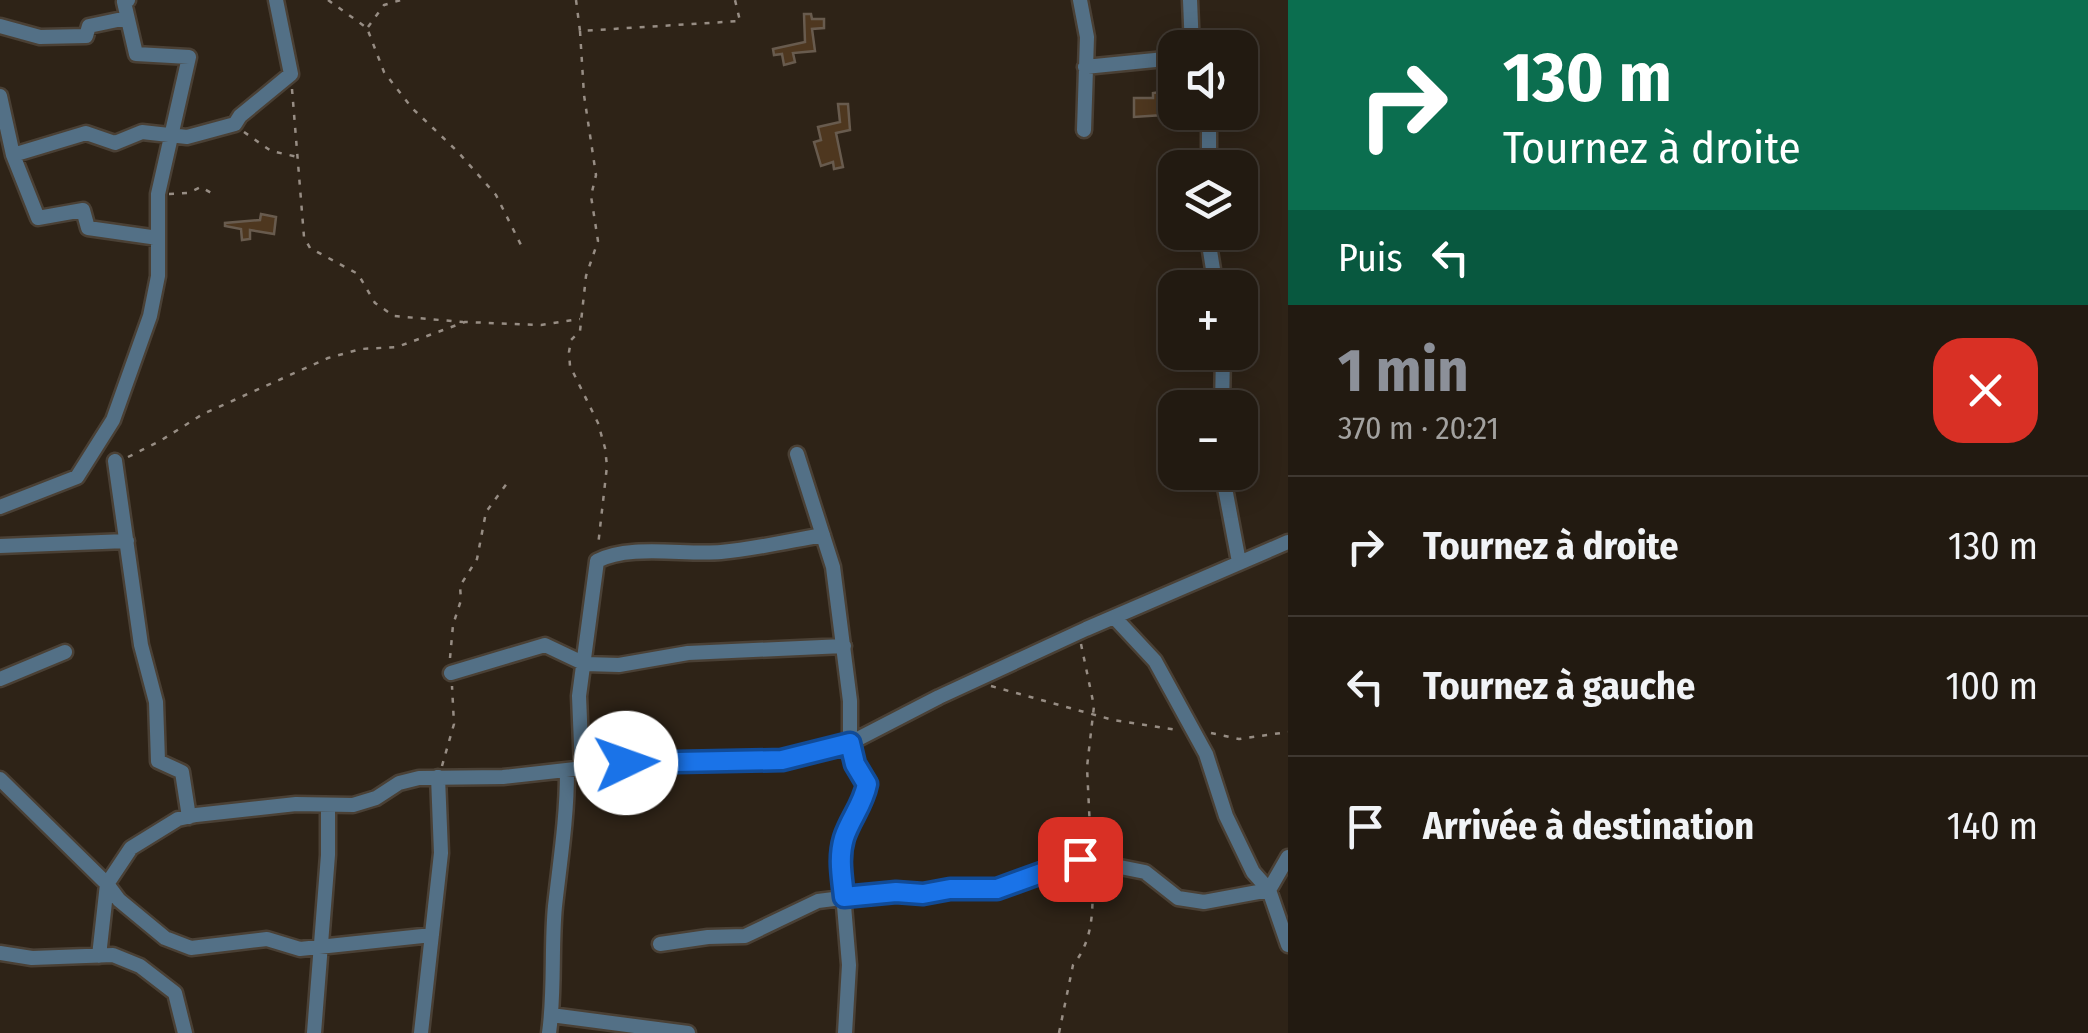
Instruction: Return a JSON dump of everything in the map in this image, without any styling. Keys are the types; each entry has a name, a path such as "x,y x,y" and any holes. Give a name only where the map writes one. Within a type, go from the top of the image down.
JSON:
{"street":[{"path":"0,507 78,477 113,420 150,316 158,276 158,194 189,56 136,54 126,18 124,2 128,0"},
{"path":"13,155 86,134 115,143 142,132 187,137 235,124 291,74 276,0"},
{"path":"1080,0 1087,36 1084,130"},
{"path":"1190,0 1191,30"},
{"path":"0,26 40,38 86,36 89,26 126,18"},
{"path":"1085,67 1158,60"},
{"path":"0,96 13,155 38,218 83,210 88,228 158,238"},
{"path":"797,454 833,567 850,701 850,743 855,764 867,784 863,804 845,834 840,858 849,965 845,1033"},
{"path":"115,461 141,645 156,702 158,761 182,772 189,817"},
{"path":"1225,490 1239,562"},
{"path":"549,1033 555,910 575,770 579,696 597,561 632,550 654,554 718,552 823,535"},
{"path":"0,546 126,542"},
{"path":"99,956 107,884 131,848 178,820 296,804 353,805 376,798 399,783 438,777 503,777 647,761 782,760 850,743 1078,633 1288,542"},
{"path":"1114,617 1154,661 1206,754 1226,816 1253,872 1269,890 1288,945"},
{"path":"451,673 545,646 585,664 618,664 688,653 844,646"},
{"path":"0,679 65,652"},
{"path":"421,1033 441,853 438,777"},
{"path":"0,779 119,900 165,938 191,948 267,939 300,948 318,948 432,935"},
{"path":"314,1033 328,807"},
{"path":"1269,890 1288,856"},
{"path":"660,944 745,936 801,908 844,897 997,889 1069,860 1145,872 1178,898 1204,902 1269,890"},
{"path":"0,953 32,958 113,955 140,966 175,993 185,1033"},
{"path":"552,1015 688,1033"}],"path":[{"path":"328,0 368,28 384,72 412,108 496,195 524,251"},
{"path":"368,28 384,5 402,0"},
{"path":"576,0 596,175 591,196 598,240 586,276 580,332 569,345 570,366 603,436 607,466 597,561"},
{"path":"580,31 740,21 734,0"},
{"path":"291,74 304,237 310,248 358,274 375,303 394,316 465,322 541,325 581,319"},
{"path":"235,124 271,152 298,158"},
{"path":"158,194 188,193 201,188 213,194"},
{"path":"115,461 160,442 203,414 328,358 360,349 397,346 465,322"},
{"path":"438,777 454,724 449,650 461,600 460,586 477,559 486,512 510,479"},
{"path":"1058,1033 1073,965 1093,917 1086,804 1092,690 1078,633"},
{"path":"970,684 1006,688 1132,724 1238,739 1288,732"}],"building":[{"path":"804,14 824,19 824,28 812,29 815,51 793,53 795,62 784,65 782,54 774,55 773,49 805,42"},
{"path":"1158,92 1158,115 1134,117 1134,98 1153,98 1153,93"},
{"path":"838,104 848,104 850,130 836,133 843,167 834,169 833,162 821,166 814,142 821,140 818,127 840,122"},
{"path":"261,214 276,217 274,234 250,230 250,239 242,240 241,229 225,226 260,220"}],"route":[{"path":"626,763 782,760 850,743 855,764 867,784 863,804 845,834 840,858 844,897 997,889 1080,859"}]}
